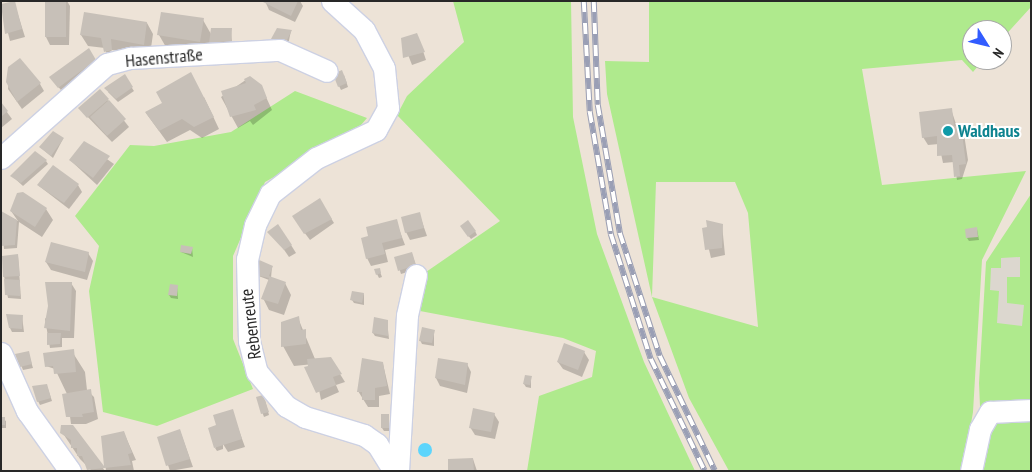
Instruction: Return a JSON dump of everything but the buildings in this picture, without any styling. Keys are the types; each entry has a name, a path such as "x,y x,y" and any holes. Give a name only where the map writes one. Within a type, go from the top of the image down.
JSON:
{"street":[{"name":"Rebenreute","path":"332,1 364,30 384,68 388,108 376,130 316,158 270,194 255,224 245,290 257,372 271,392 305,417 364,434 376,444 394,471"},
{"name":"Hasenstraße","path":"1,158 107,64 247,50 287,52 327,71"},
{"path":"398,471 407,315 416,275"},
{"path":"1,352 27,411 70,471"},
{"path":"971,471 980,429 990,412 1031,410"}],"green space":[{"path":"453,1 571,1 573,117 597,234 644,362 695,471 527,471 539,396 592,377 596,351 563,338 420,311 426,272 500,221 397,115 407,96 464,42"},
{"path":"649,1 1031,1 1031,7 1012,28 1012,20 962,20 962,60 862,69 882,185 1026,171 982,260 973,412 963,471 729,471 689,398 652,297 607,94 605,61 649,62","holes":["656,182 735,182 748,213 758,327 652,297"]},
{"path":"295,91 367,118 355,132 265,182 233,256 233,339 253,389 157,426 103,412 89,291 99,246 75,216 130,145 154,146 231,132"},
{"path":"1031,194 1031,471 973,471 981,430 979,383 986,262"}],"shaded area":[{"path":"1020,257 1020,277 1007,277 1007,303 1024,305 1022,326 997,323 999,291 990,290 991,268 1001,268 1001,258"}],"water":[{"path":"422,443 428,443 432,450 428,457 422,457 418,453 418,447"}],"railway":[{"path":"584,1 590,112 611,234 651,359 705,471"},
{"path":"594,1 598,105 620,233 660,356 715,471"}],"place":[{"name":"Waldhaus","path":"948,131"}]}
